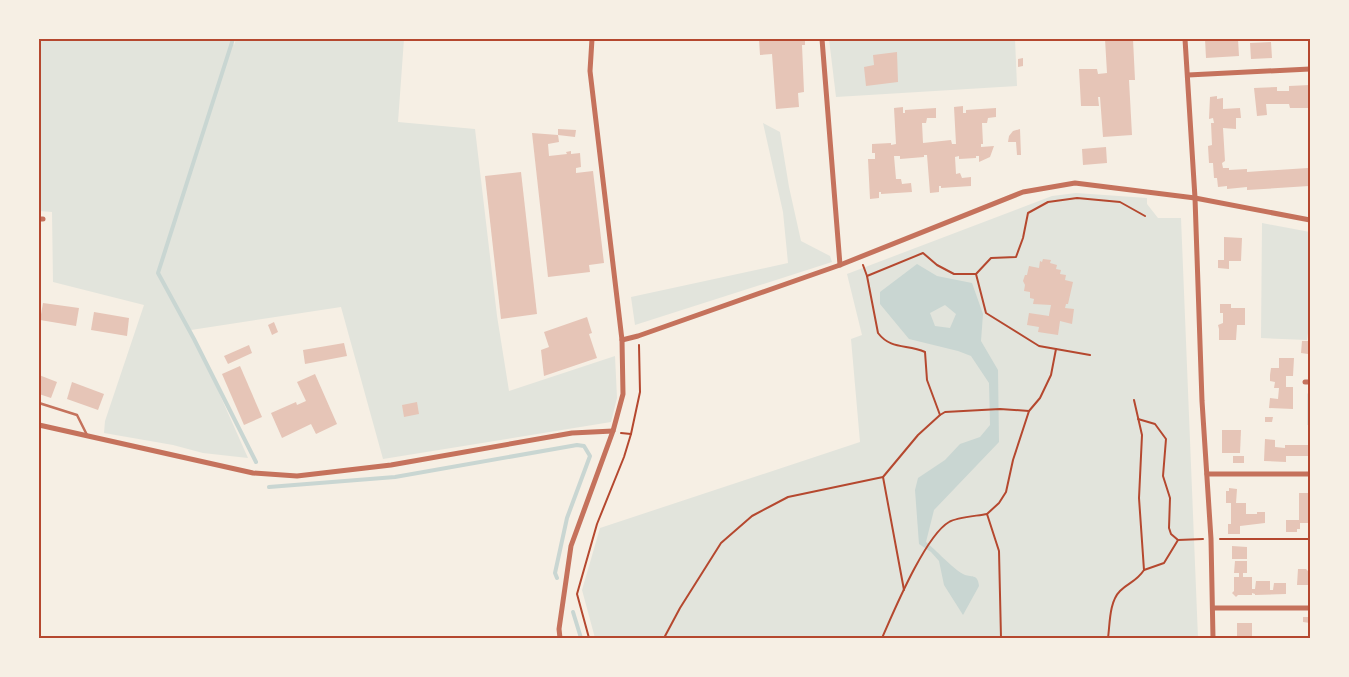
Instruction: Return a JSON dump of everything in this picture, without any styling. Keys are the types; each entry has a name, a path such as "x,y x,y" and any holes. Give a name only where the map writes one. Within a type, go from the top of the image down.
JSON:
{"street":[{"path":"560,638 559,629 571,546 613,432 623,394 622,340 590,71 592,39"},
{"path":"822,39 840,265"},
{"path":"1185,39 1196,198 1202,401 1211,539 1214,638"},
{"path":"1188,74 1310,69"},
{"path":"622,340 840,265 1023,192 1075,184 1196,198 1310,220"},
{"path":"39,425 253,473 297,476 391,465 572,433 613,432"},
{"path":"1207,474 1310,474"},
{"path":"1213,608 1310,608"}],"lane":[{"path":"39,403 77,415 88,437"}],"path":[{"path":"867,276 923,253 937,265 954,274 976,274 991,258 1016,257 1023,238 1028,213 1048,202 1077,198 1120,202 1145,216"},
{"path":"859,256 867,276 878,333 891,344 919,349 925,352 927,380 940,415"},
{"path":"976,274 986,313 1039,346 1090,355"},
{"path":"589,638 577,594 597,524 624,457 631,434 640,392 638,336"},
{"path":"882,638 904,591 933,537 950,522 987,514 999,503 1006,492 1013,460 1029,411 1040,398 1051,375 1056,349"},
{"path":"1134,400 1142,435 1139,498 1144,570"},
{"path":"664,638 680,608 721,543 752,516 788,497 883,477 918,435 945,412 1000,409 1029,411"},
{"path":"1138,418 1155,424 1166,439 1163,476 1170,498 1169,528 1171,534 1178,540 1310,539"},
{"path":"883,477 904,591"},
{"path":"987,514 999,551 1001,638"},
{"path":"1108,638 1112,605 1119,592 1138,579 1144,570 1164,563 1178,540"}],"shaded area":[{"path":"39,39 231,39 234,45 236,39 404,39 398,122 475,129 497,316 509,391 615,356 617,398 611,422 383,459 341,307 191,330 248,458 203,453 173,445 104,433 105,421 144,305 53,282 52,212 39,211"},
{"path":"829,39 1015,39 1017,86 836,97"},
{"path":"763,123 780,132 789,187 801,241 830,256 832,262 635,325 631,297 788,263 783,212"},
{"path":"1076,193 1147,198 1147,204 1158,218 1181,218 1198,638 595,638 582,590 600,528 860,442 851,339 862,335 847,274 1052,196"},
{"path":"1262,223 1310,232 1310,319 1307,340 1261,338"},
{"path":"917,264 937,276 972,283 983,314 981,341 998,370 999,442 934,510 926,542 963,574 977,579 979,586 963,615 944,585 939,561 931,552 919,544 915,490 918,478 945,460 960,444 980,437 990,425 989,383 971,356 909,339 880,304 880,292","holes":["945,305 956,314 950,328 935,326 930,313"]},
{"path":"1310,391 1310,425 1307,425 1307,394"}],"building":[{"path":"759,39 805,39 805,45 802,45 804,92 798,93 799,107 776,109 772,54 760,55"},
{"path":"1105,39 1133,39 1135,80 1129,80 1132,135 1103,137 1100,97 1098,97 1099,106 1081,106 1079,69 1097,69 1098,74 1107,73"},
{"path":"1205,39 1238,39 1239,56 1206,58"},
{"path":"1271,42 1272,58 1251,59 1250,43"},
{"path":"897,52 898,82 866,86 864,67 874,65 873,55"},
{"path":"1023,58 1023,66 1018,67 1018,59"},
{"path":"1310,85 1310,108 1290,108 1289,104 1266,104 1267,115 1257,116 1254,88 1277,87 1277,91 1289,91 1289,86"},
{"path":"1217,96 1217,99 1223,98 1223,109 1240,108 1241,118 1236,118 1236,129 1223,128 1225,161 1222,163 1223,168 1229,168 1229,170 1247,169 1247,172 1308,168 1309,186 1247,190 1247,187 1227,189 1227,186 1218,187 1217,178 1214,178 1213,163 1209,163 1208,146 1212,145 1211,123 1214,123 1213,118 1209,119 1210,97"},
{"path":"963,106 963,113 966,113 966,110 996,108 996,117 988,118 987,123 982,123 983,144 981,144 981,147 994,146 990,157 979,162 979,156 976,156 976,158 959,159 959,156 955,157 956,174 960,173 962,178 971,177 971,186 941,188 939,186 939,192 930,193 927,155 924,155 924,157 900,159 900,156 894,156 896,179 901,179 902,184 911,183 912,192 881,194 879,192 879,198 870,199 868,159 875,159 875,153 872,153 872,144 896,144 894,108 903,107 903,113 905,113 905,110 936,108 936,118 927,118 926,123 922,123 923,143 951,140 952,144 956,144 954,107"},
{"path":"558,129 576,130 575,137 558,135"},
{"path":"1020,129 1021,155 1017,155 1016,142 1008,142 1009,136 1013,131"},
{"path":"532,133 558,135 559,142 548,144 549,156 567,154 566,152 571,151 571,154 580,153 581,167 576,168 576,173 593,171 604,263 589,265 590,272 548,277"},
{"path":"1106,147 1107,163 1083,165 1082,149"},
{"path":"521,172 537,314 501,319 485,176"},
{"path":"1224,237 1242,238 1241,261 1229,261 1229,269 1218,268 1218,260 1224,260"},
{"path":"1043,259 1051,260 1050,263 1057,265 1056,269 1061,270 1060,274 1066,275 1065,280 1073,282 1068,304 1066,304 1065,308 1074,309 1072,324 1060,321 1058,335 1038,332 1039,327 1027,325 1029,313 1049,316 1051,305 1033,304 1034,299 1030,298 1030,292 1024,291 1025,285 1023,281 1029,266 1039,268 1040,261 1042,262"},
{"path":"43,303 79,308 76,326 40,320"},
{"path":"1220,304 1231,304 1231,308 1245,308 1245,325 1237,325 1236,340 1219,340 1218,325 1223,323 1223,313 1220,313"},
{"path":"94,312 129,318 127,336 91,330"},
{"path":"587,317 592,333 589,334 597,358 544,376 541,350 549,347 544,332"},
{"path":"274,322 278,332 272,335 268,325"},
{"path":"1302,341 1310,341 1310,352 1308,351 1308,354 1301,353"},
{"path":"344,343 347,356 305,364 303,350"},
{"path":"249,345 252,353 228,364 224,356"},
{"path":"1279,358 1294,358 1293,376 1286,376 1286,387 1293,387 1293,409 1269,408 1270,398 1278,399 1279,388 1274,388 1275,382 1270,381 1270,375 1271,368 1279,368"},
{"path":"240,366 262,417 244,425 222,374"},
{"path":"315,374 337,424 316,434 311,424 282,438 271,413 296,402 297,405 306,401 297,382"},
{"path":"39,375 57,382 51,398 39,394"},
{"path":"72,382 104,394 98,410 67,399"},
{"path":"417,402 419,414 404,417 402,405"},
{"path":"1265,417 1273,417 1272,422 1265,422"},
{"path":"1222,430 1241,430 1240,453 1222,453"},
{"path":"1265,439 1275,440 1275,447 1285,448 1285,445 1310,445 1310,456 1286,456 1286,462 1264,461"},
{"path":"1233,456 1244,456 1244,463 1233,463"},
{"path":"1229,488 1237,489 1236,503 1246,503 1246,514 1265,512 1265,523 1240,526 1240,534 1228,534 1228,524 1231,524 1231,503 1226,503 1226,491 1229,491"},
{"path":"1299,493 1310,493 1310,523 1300,523 1300,529 1297,529 1297,532 1286,532 1286,520 1299,520"},
{"path":"1232,546 1247,547 1247,559 1232,559"},
{"path":"1235,561 1247,561 1247,573 1243,573 1243,577 1252,577 1252,589 1255,589 1256,581 1270,581 1270,590 1273,590 1274,583 1286,583 1286,594 1255,595 1252,593 1252,595 1238,595 1236,597 1232,593 1234,591 1234,577 1239,577 1239,573 1234,573"},
{"path":"1298,569 1306,569 1309,572 1310,596 1308,596 1308,585 1297,585"},
{"path":"1303,617 1310,617 1310,623 1303,622"},
{"path":"1237,623 1252,623 1252,638 1237,638"}],"waterway":[{"path":"233,39 158,273 194,339 256,462"},
{"path":"269,487 395,477 577,445 584,446 590,456 567,518 555,573 557,578"},
{"path":"573,612 581,638"}]}
